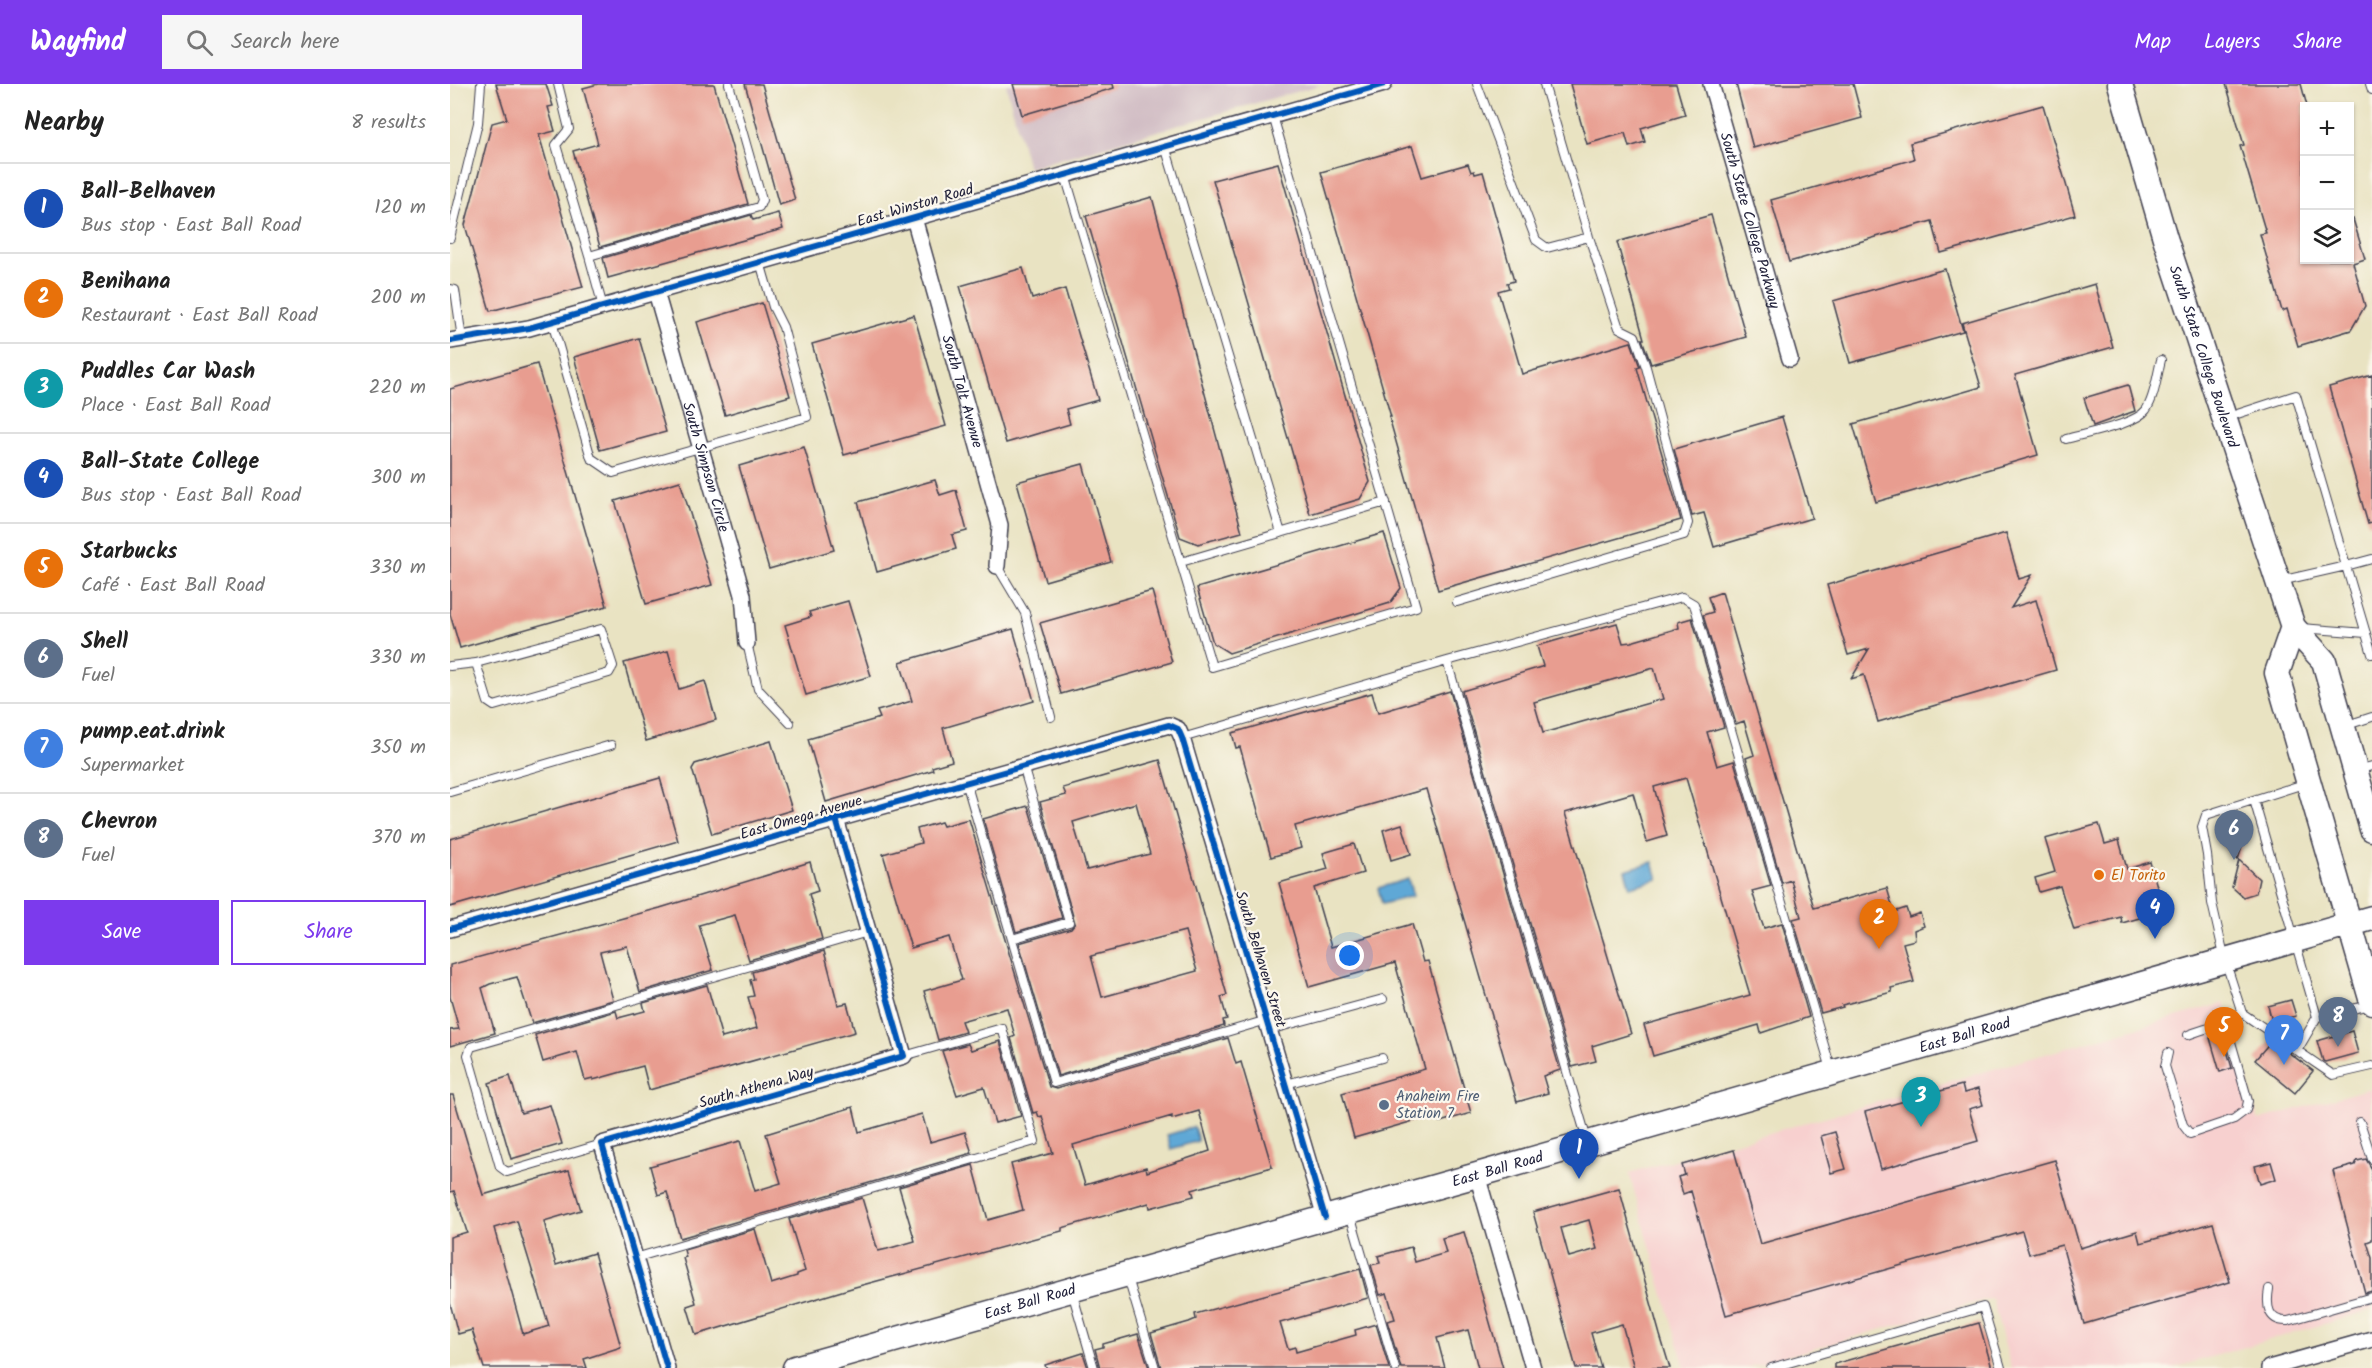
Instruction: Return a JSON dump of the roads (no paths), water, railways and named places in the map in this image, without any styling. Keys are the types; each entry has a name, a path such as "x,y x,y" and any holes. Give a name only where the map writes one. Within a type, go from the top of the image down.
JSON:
{"main road":[{"name":"South State College Boulevard","path":"2120,84 2165,238 2293,627 2324,661 2343,726 2364,768 2372,829"},
{"path":"2293,627 2277,673 2308,782 2361,921 2372,1003"},
{"name":"East Ball Road","path":"799,1368 854,1356 1127,1273 2361,921"}],"street":[{"name":"East Winston Road","path":"456,340 552,322 1384,84"},
{"name":"South State College Parkway","path":"1711,84 1790,359"},
{"name":"South Talt Avenue","path":"915,218 1000,525 998,566"},
{"name":"South Simpson Circle","path":"656,292 743,595 747,643"},
{"name":"East Omega Avenue","path":"450,929 1158,727 1169,725 1178,729 1182,738"},
{"name":"South Belhaven Street","path":"1182,738 1325,1217"},
{"path":"836,819 904,1056"},
{"name":"South Athena Way","path":"602,1144 904,1056"},
{"path":"602,1144 667,1368"},
{"path":"1477,1175 1533,1368"},
{"path":"2269,1368 2372,1339"}],"lane":[{"path":"450,238 478,123 481,84"},
{"path":"558,84 569,129 556,145 603,307"},
{"path":"589,256 759,207 762,201 729,84"},
{"path":"1477,84 1536,240 1547,248 1589,237"},
{"path":"1457,602 1684,535 1688,523 1646,367 1635,336 1618,327 1544,84"},
{"path":"2370,84 2372,90"},
{"path":"1065,175 1212,667 1416,607 1273,116"},
{"path":"1165,146 1281,533"},
{"path":"552,322 591,458 613,473 701,448 807,417 783,327 773,307 760,262"},
{"path":"450,289 454,290 456,340"},
{"path":"2066,439 2136,419 2150,401 2161,360"},
{"path":"2224,418 2296,395 2372,654"},
{"path":"1180,562 1386,502"},
{"path":"2279,581 2372,559"},
{"path":"998,566 1025,613 1051,717"},
{"path":"1182,738 1447,661 1682,597 1694,604 1832,1073"},
{"path":"2293,627 2366,633"},
{"path":"450,666 476,663 601,629 613,666 609,674 494,706 488,702 476,663"},
{"path":"747,643 758,689 790,723"},
{"path":"1447,661 1588,1143"},
{"path":"2343,726 2372,717"},
{"path":"450,792 611,745"},
{"path":"1012,939 1069,922 1023,766"},
{"path":"966,782 1054,1083 1268,1025 1383,999"},
{"path":"2308,782 2206,815 2202,827 2212,903 2225,960 2241,1013 2333,1075 2372,1066"},
{"path":"2254,800 2317,1017"},
{"path":"602,1144 507,1172 503,1170 500,1167 468,1055 471,1047 868,932"},
{"path":"2297,1051 2317,1017 2372,1003"},
{"path":"2188,1035 2216,1026 2225,1028 2228,1033"},
{"path":"635,1258 1035,1142 1002,1028 904,1056"},
{"path":"2168,1053 2165,1066 2182,1125 2190,1134 2234,1119 2246,1110 2247,1101 2231,1042"},
{"path":"1286,1084 1382,1058"},
{"path":"2360,1122 2372,1159"},
{"path":"1349,1210 1395,1368"},
{"path":"1127,1273 1155,1368"},
{"path":"1072,1289 1094,1368"},
{"path":"2269,1289 2267,1301 2270,1312 2273,1318 2280,1322 2288,1322 2372,1297"},
{"path":"1771,1368 1983,1307 2001,1368"}],"water":[{"path":"1653,862 1658,879 1630,887 1625,870"},
{"path":"1408,879 1413,896 1382,904 1378,888"},
{"path":"1194,1127 1198,1141 1171,1149 1167,1135"}],"place":[{"name":"Shell","path":"2234,860"},
{"name":"El Torito","path":"2099,875"},
{"name":"Ball-State College","path":"2155,939"},
{"name":"Benihana","path":"1879,949"},
{"name":"Chevron","path":"2338,1047"},
{"name":"Starbucks","path":"2224,1057"},
{"name":"pump.eat.drink","path":"2284,1065"},
{"name":"Anaheim Fire Station 7","path":"1384,1105"},
{"name":"Puddles Car Wash","path":"1921,1127"},
{"name":"Ball-Belhaven","path":"1579,1179"}]}
